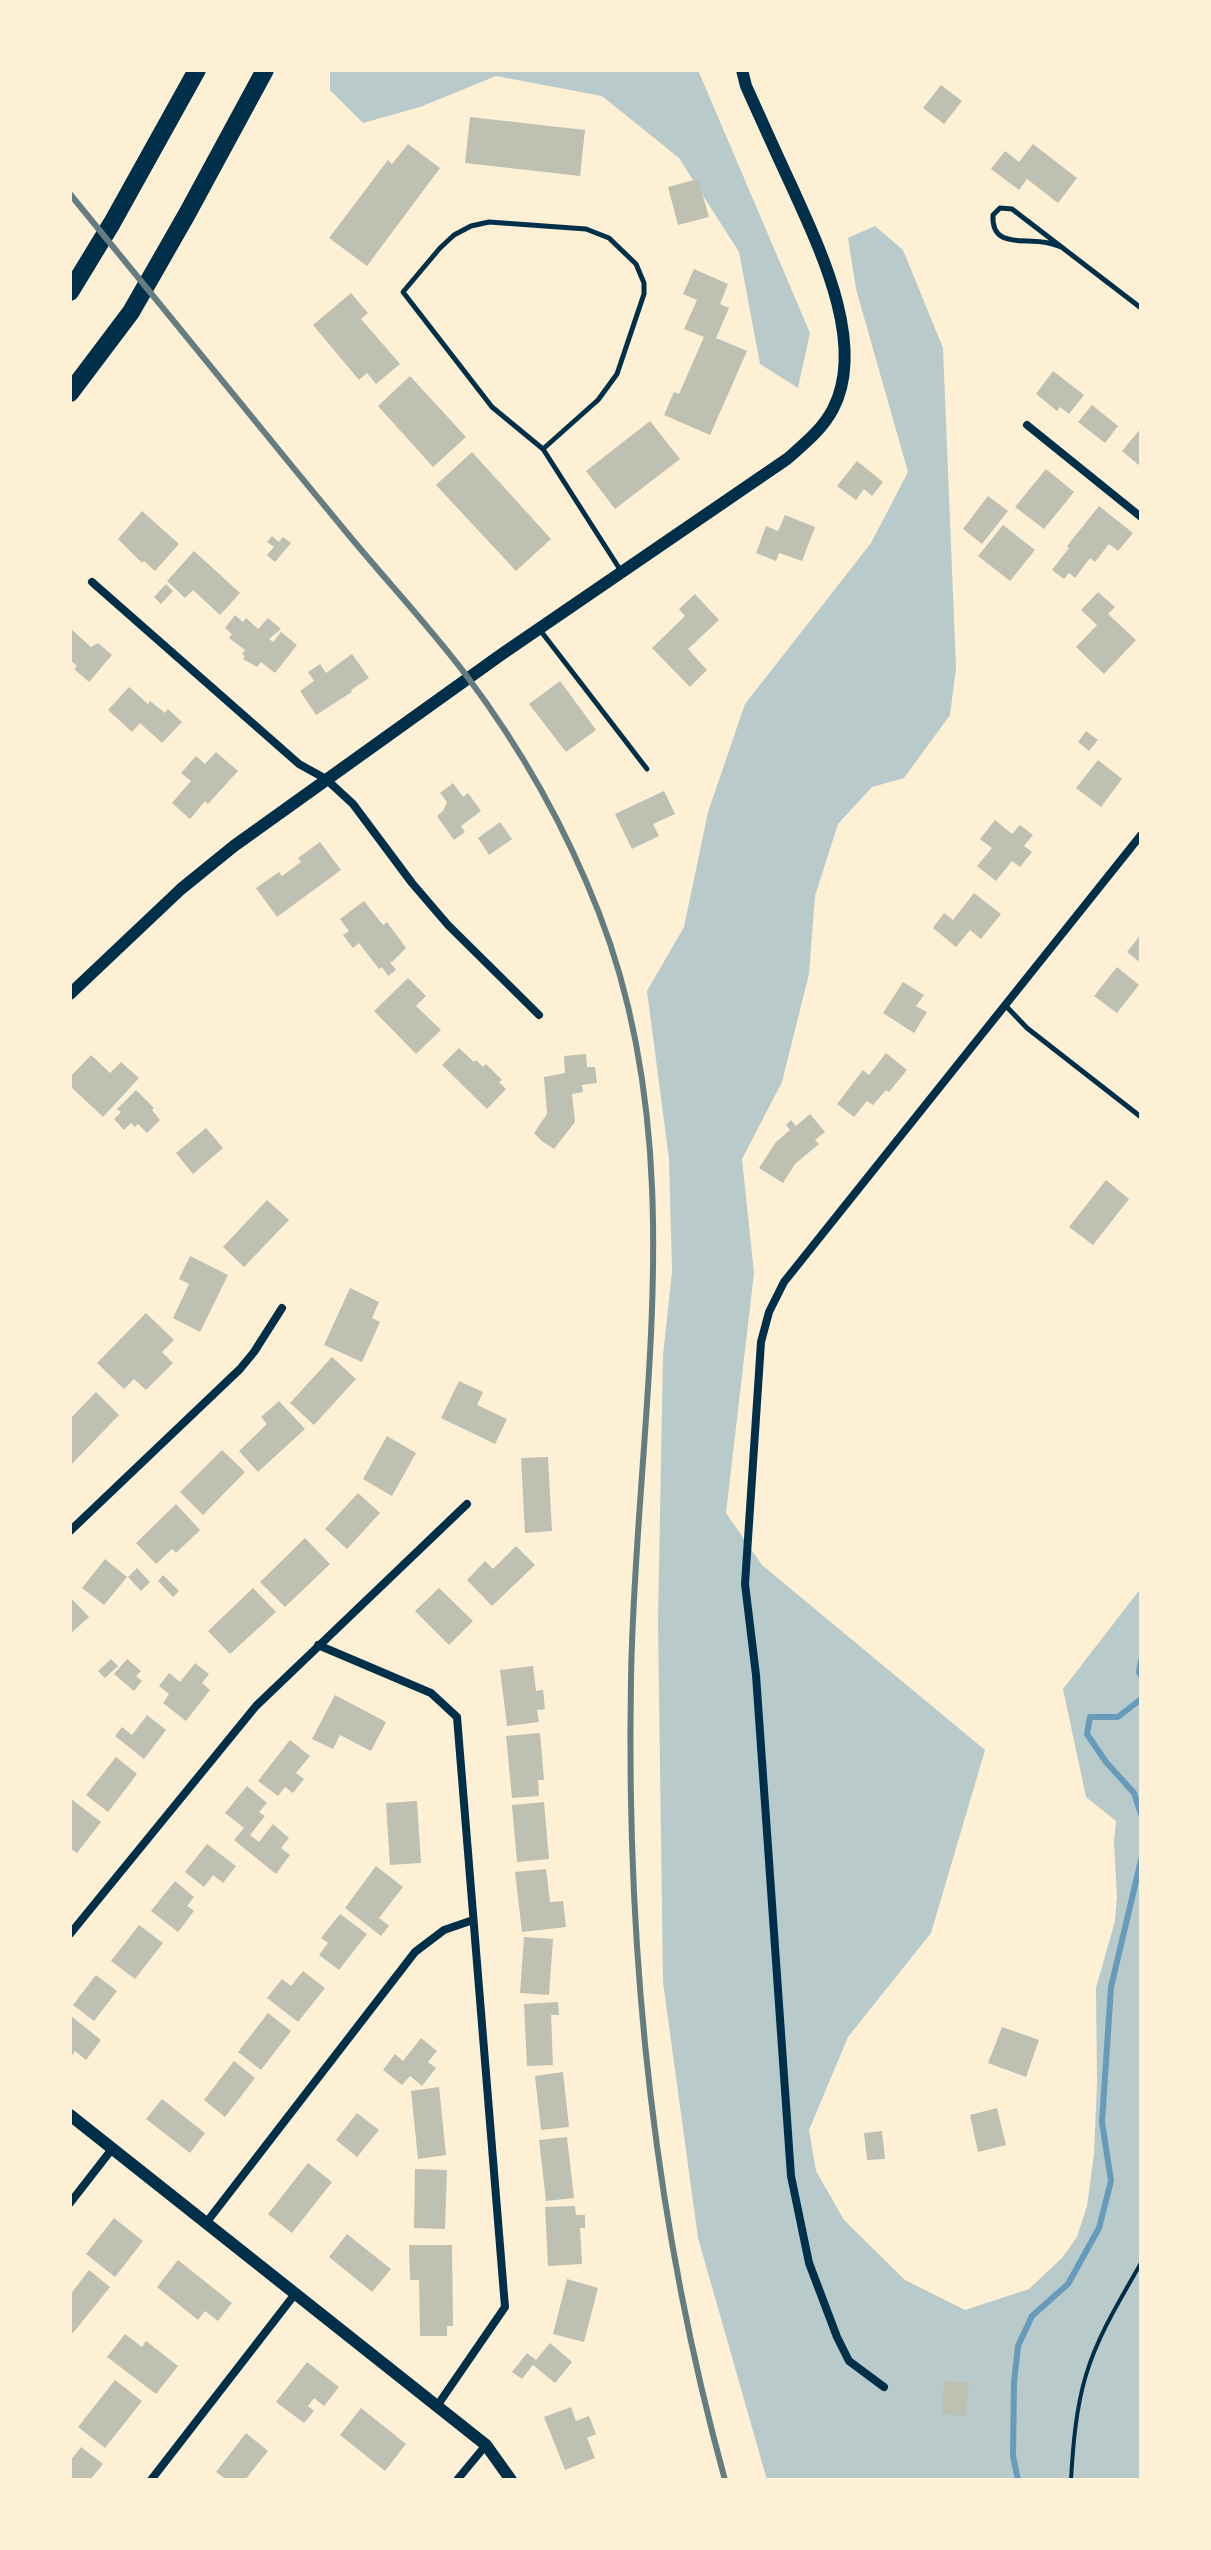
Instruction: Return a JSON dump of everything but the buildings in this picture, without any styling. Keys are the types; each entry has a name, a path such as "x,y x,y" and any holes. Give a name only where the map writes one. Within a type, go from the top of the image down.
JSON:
{"highway":[{"path":"70,292 197,70"},
{"path":"70,393 131,312 265,70"}],"street":[{"path":"70,994 181,889 234,846 539,628 787,459 817,432 834,408 842,378 844,350 838,304 826,262 746,86 742,70"},
{"path":"1027,425 1141,517"},
{"path":"92,582 299,764 326,779 353,804 448,925 539,1015"},
{"path":"884,2387 849,2361 837,2337 809,2263 791,2176 756,1675 745,1584 761,1342 769,1312 784,1282 1141,835"},
{"path":"70,1531 240,1369 263,1340 282,1308"},
{"path":"70,1934 256,1706 467,1504"},
{"path":"318,1645 431,1693 457,1717 505,2307 437,2406"},
{"path":"206,2223 415,1952 444,1930 473,1920"},
{"path":"70,2115 486,2445 511,2480"},
{"path":"70,2203 112,2149"},
{"path":"151,2480 295,2294"},
{"path":"457,2480 486,2445"}],"lane":[{"path":"1061,247 1043,242 1016,242 1001,237 992,224 993,215 1000,208 1012,209 1141,308"},
{"path":"543,449 598,400 617,374 644,294 641,273 609,238 586,229 489,222 471,226 454,235 440,248 403,292 492,407 543,449 622,571"},
{"path":"539,628 647,769"},
{"path":"1005,1005 1027,1028 1141,1117"}],"path":[{"path":"1071,2480 1073,2442 1086,2375 1109,2319 1141,2263"}],"shaded area":[{"path":"330,70 698,70 810,333 798,388 760,364 739,252 679,158 602,96 496,76 420,107 363,123 330,90"},
{"path":"875,226 903,250 943,348 956,668 950,715 904,778 872,787 838,824 815,896 809,974 782,1082 742,1159 754,1273 726,1513 762,1565 985,1750 931,1933 848,2037 809,2130 816,2171 844,2220 905,2280 965,2310 1029,2289 1062,2258 1077,2237 1087,2206 1094,2154 1097,2083 1096,1988 1115,1921 1116,1821 1086,1797 1063,1689 1141,1588 1141,2480 767,2480 698,2238 663,1982 658,1621 663,1355 672,1272 669,1159 647,991 684,927 708,812 745,704 871,543 908,472 856,289 848,238"}],"waterway":[{"path":"1141,1661 1141,1676"},
{"path":"1141,1699 1118,1717 1090,1717 1087,1734 1106,1762 1134,1793 1141,1814"},
{"path":"1018,2480 1013,2456 1018,2346 1032,2316 1068,2284 1099,2228 1111,2181 1102,2122 1111,1987 1141,1860"}],"railway":[{"path":"70,194 435,636 486,703 524,760 572,850 599,913 628,1006 645,1101 652,1196 648,1389 631,1679 633,1881 649,2083 662,2183 679,2283 725,2480"}]}
